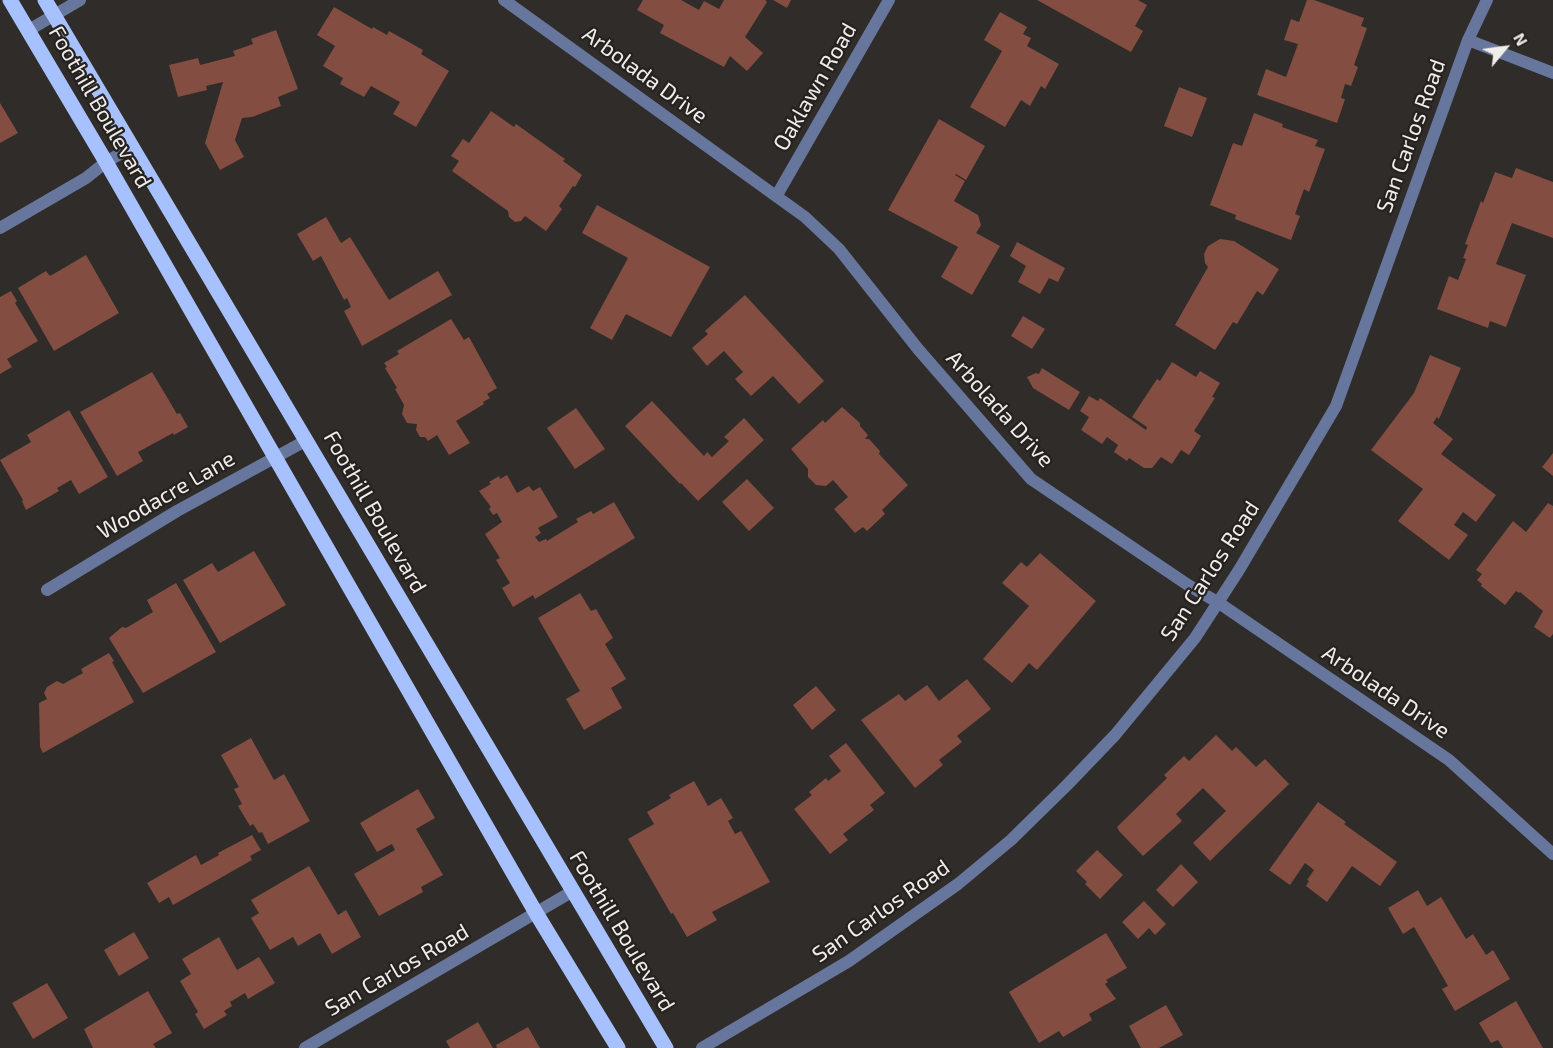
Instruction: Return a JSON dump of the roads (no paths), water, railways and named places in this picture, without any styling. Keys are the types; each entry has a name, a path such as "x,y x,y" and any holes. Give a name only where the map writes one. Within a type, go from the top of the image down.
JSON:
{"main road":[{"name":"Foothill Boulevard","path":"10,0 106,162 536,913 618,1048"},
{"name":"Foothill Boulevard","path":"45,0 666,1048"}],"street":[{"path":"29,30 80,0"},
{"name":"Arbolada Drive","path":"504,0 805,217 839,249 918,349 1030,479 1188,585 1219,603 1449,760 1553,854"},
{"name":"Oaklawn Road","path":"777,195 889,0"},
{"name":"San Carlos Road","path":"702,1048 849,961 958,884 1011,840 1114,735 1195,638 1219,603 1336,406 1468,40 1487,0"},
{"path":"1468,40 1553,73"},
{"path":"0,228 86,178 106,162 132,147"},
{"name":"Woodacre Lane","path":"47,590 177,511 307,440"},
{"name":"San Carlos Road","path":"305,1048 573,891"}]}
